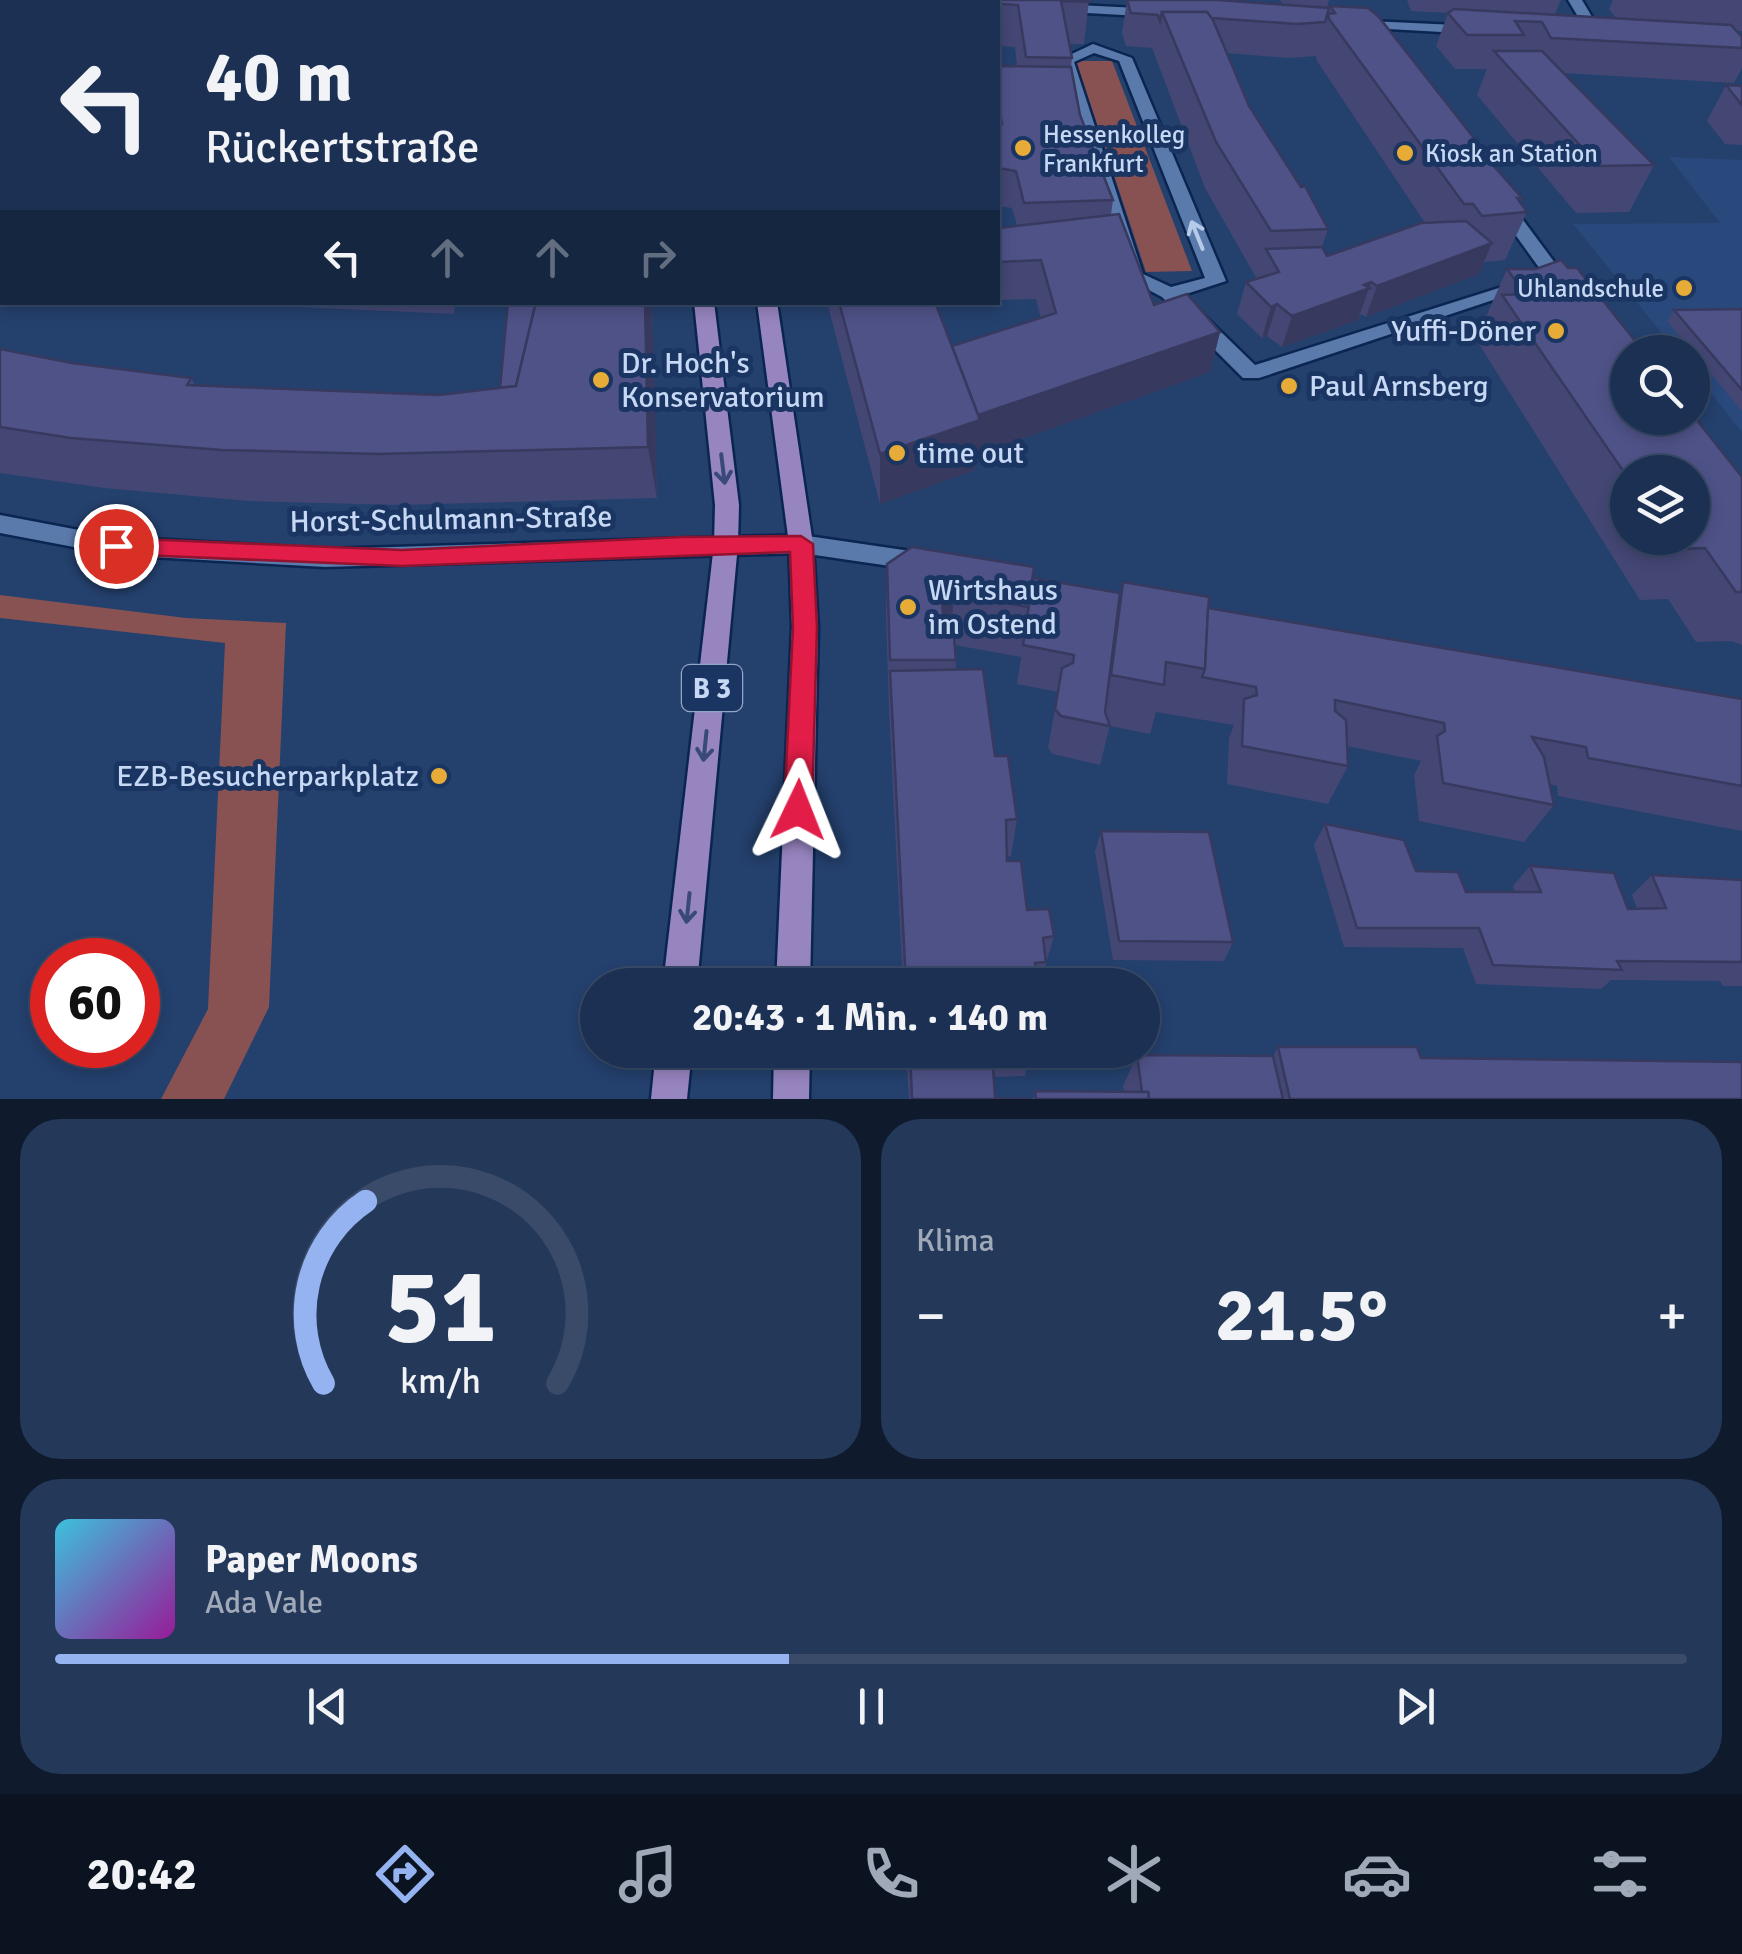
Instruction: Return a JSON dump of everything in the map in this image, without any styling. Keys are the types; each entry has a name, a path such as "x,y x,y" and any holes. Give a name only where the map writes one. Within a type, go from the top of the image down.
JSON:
{"main road":[{"name":"B 3","path":"682,968 726,544 727,505 704,305"},
{"path":"767,305 801,544 805,627 794,968"},
{"path":"669,1099 672,1068"},
{"path":"791,1099 792,1068"}],"street":[{"path":"1575,0 1596,36"},
{"path":"1000,5 1087,28 1125,58 1216,280 1169,293"},
{"path":"1181,14 1087,28 1066,60 1134,277 1169,293 1251,373 1514,286 1558,282"},
{"path":"1364,18 1380,38"},
{"path":"1329,22 1364,18 1502,31"},
{"path":"1578,36 1616,38"},
{"path":"1489,186 1581,312"},
{"name":"Horst-Schulmann-Straße","path":"0,524 116,546 325,558 801,544 964,569"}],"shaded area":[{"path":"1076,61 1112,61 1192,271 1146,272"},
{"name":"Uhlandschule","path":"1669,157 1742,160 1742,432 1710,392 1710,335 1663,335 1573,224 1720,223"},
{"path":"0,595 186,618 286,623 269,1007 224,1099 161,1099 208,1009 225,643 0,618"}],"building":[{"path":"1000,0 1089,0 1061,1 1072,58 1026,57 1018,5 1000,4"},
{"path":"1127,0 1218,0 1329,8 1325,22 1211,18 1207,12 1162,12 1160,21 1158,15 1131,13"},
{"path":"1330,6 1368,8 1378,16 1481,147 1477,147 1522,198 1517,198 1527,212 1482,216 1473,204 1464,204 1329,19 1328,14 1335,13"},
{"path":"1454,9 1731,25 1742,37 1742,48 1551,38 1542,22 1515,21 1524,35 1467,35 1448,13"},
{"path":"1162,12 1207,12 1249,106 1301,187 1305,186 1328,229 1271,231 1216,142"},
{"path":"1494,51 1542,51 1654,165 1599,166"},
{"path":"1000,66 1071,67 1080,115 1113,200 1024,203 1016,171 1000,168"},
{"path":"1726,85 1742,86 1742,105"},
{"path":"1119,214 1154,305 1187,294 1220,332 978,415 952,346 1056,313 1041,260 1000,262 1000,228"},
{"path":"1466,221 1492,243 1377,286 1371,282 1364,285 1370,288 1292,316 1277,304 1271,307 1246,282 1279,272 1266,249 1322,247 1327,256 1421,223"},
{"path":"1561,260 1568,268 1577,268 1630,335 1610,335 1610,435 1709,435 1742,477 1742,592 1736,592 1710,555 1710,455 1612,455 1502,295 1525,294 1507,269 1536,269"},
{"path":"508,305 535,305 516,386 500,388"},
{"path":"535,305 645,305 648,447 379,454 222,450 71,438 0,427 0,349 72,363 191,378 187,385 439,395 516,386"},
{"path":"840,305 936,305 980,420 880,454"},
{"path":"1742,309 1742,390 1710,352 1710,335 1695,335 1674,310"},
{"path":"912,547 1034,567 1028,607 954,594 942,602 944,627 953,627 956,660 890,660 887,564"},
{"path":"1033,578 1120,593 1105,712 1110,726 1061,716 1055,709 1062,668 1073,663 1074,655 1023,645"},
{"path":"1123,582 1209,597 1205,669 1166,662 1164,685 1111,675"},
{"path":"1208,608 1742,699 1742,786 1588,758 1586,747 1532,737 1544,757 1554,805 1443,783 1437,736 1445,731 1444,723 1335,700 1335,711 1346,720 1348,766 1242,746 1244,699 1257,695 1256,687 1202,677"},
{"path":"983,669 995,756 1008,756 1017,819 1006,820 1007,861 1021,861 1027,910 1049,909 1054,936 1043,938 1046,962 1035,963 1036,968 905,968 890,671"},
{"path":"1325,824 1404,840 1416,871 1458,872 1466,892 1541,892 1530,866 1614,873 1628,909 1666,908 1652,875 1742,880 1742,962 1617,961 1622,970 1493,965 1479,928 1357,928"},
{"path":"1101,831 1209,832 1233,942 1119,941"},
{"path":"1278,1047 1417,1047 1421,1058 1742,1062 1742,1099 1290,1099"},
{"path":"1160,1055 1273,1056 1283,1099 1149,1099 1148,1092 1142,1092 1139,1068 1160,1068"},
{"path":"911,1068 993,1068 995,1098 1030,1099 912,1099"},
{"path":"1035,1091 1148,1092 1149,1099 1036,1099"}],"place":[{"name":"Hessenkolleg Frankfurt","path":"1023,148"},
{"name":"Kiosk an Station","path":"1405,153"},
{"name":"Uhlandschule","path":"1684,288"},
{"name":"Yuffi-Döner","path":"1556,331"},
{"name":"Dr. Hoch's Konservatorium","path":"601,380"},
{"name":"Paul Arnsberg","path":"1289,386"},
{"name":"time out","path":"897,453"},
{"name":"Wirtshaus im Ostend","path":"908,607"},
{"name":"EZB-Besucherparkplatz","path":"439,776"}],"route":[{"path":"116,546 325,558 402,558 681,545 801,544 805,627 798,810"}]}
